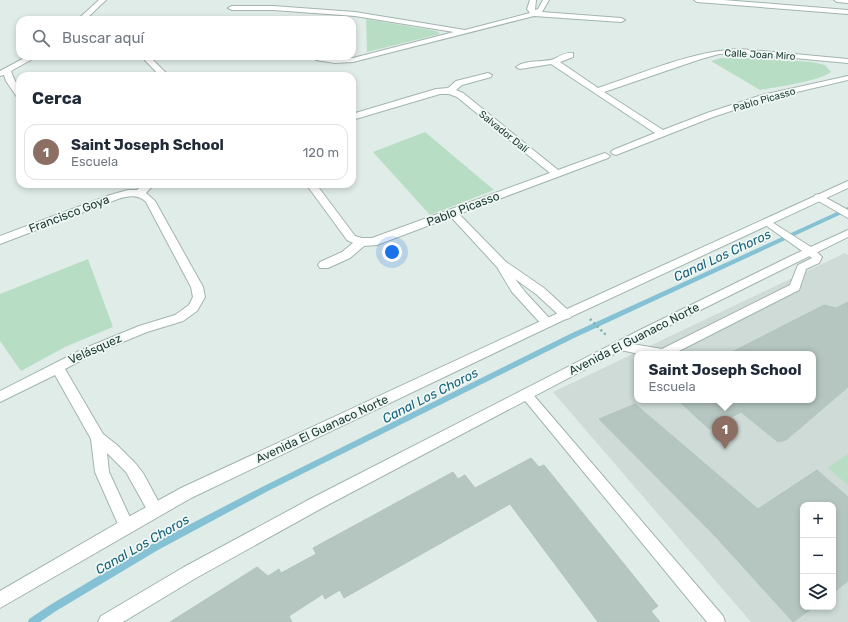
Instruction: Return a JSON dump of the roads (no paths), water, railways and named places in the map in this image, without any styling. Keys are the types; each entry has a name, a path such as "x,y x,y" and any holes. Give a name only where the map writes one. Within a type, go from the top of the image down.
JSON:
{"street":[{"path":"86,16 103,0"},
{"path":"533,0 532,9 534,14"},
{"path":"356,59 464,32 511,22 541,10 546,0"},
{"path":"697,0 848,12"},
{"path":"837,0 848,1"},
{"path":"96,8 96,16"},
{"path":"232,8 273,8 354,14 464,32"},
{"path":"534,14 621,20"},
{"name":"Calle Joan Miro","path":"598,91 698,57 719,52 752,52 831,59"},
{"path":"520,67 541,62 555,61 570,55"},
{"path":"831,59 848,61"},
{"path":"831,59 843,69 848,78"},
{"path":"16,89 3,72 27,60"},
{"path":"149,60 161,72"},
{"path":"330,60 353,60"},
{"path":"555,61 557,64 662,134"},
{"path":"356,116 434,93 450,91 459,83 488,75"},
{"name":"Pablo Picasso","path":"616,152 765,97 848,78"},
{"name":"Salvador Dalí","path":"450,91 460,95 557,174"},
{"name":"Pablo Picasso","path":"361,242 380,240 605,156"},
{"name":"Avenida El Guanaco Norte","path":"0,600 126,526 236,469 566,315 772,226 819,197 848,184"},
{"path":"139,194 145,188"},
{"path":"314,188 348,235 361,242 346,255 324,265"},
{"name":"Francisco Goya","path":"0,240 114,197 131,193 139,194"},
{"name":"Velásquez","path":"0,397 57,367 116,339 179,318 193,308 199,297 197,287 150,200 139,194"},
{"path":"819,197 848,215"},
{"path":"453,213 502,265 540,291 566,315"},
{"name":"Avenida El Guanaco Norte","path":"106,622 171,582 275,525 620,346 848,233"},
{"path":"502,265 514,288 547,324"},
{"path":"57,367 98,438 112,449 131,468 155,510"},
{"path":"98,438 102,472 126,526"}],"lane":[{"path":"670,351 795,287 802,267 815,261 817,257 772,226"},
{"path":"620,346 648,351"},
{"path":"526,394 717,622"}],"waterway":[{"name":"Canal Los Choros","path":"32,622 155,547 265,489 572,336 848,209"}],"place":[{"name":"Saint Joseph School","path":"725,449"}]}
